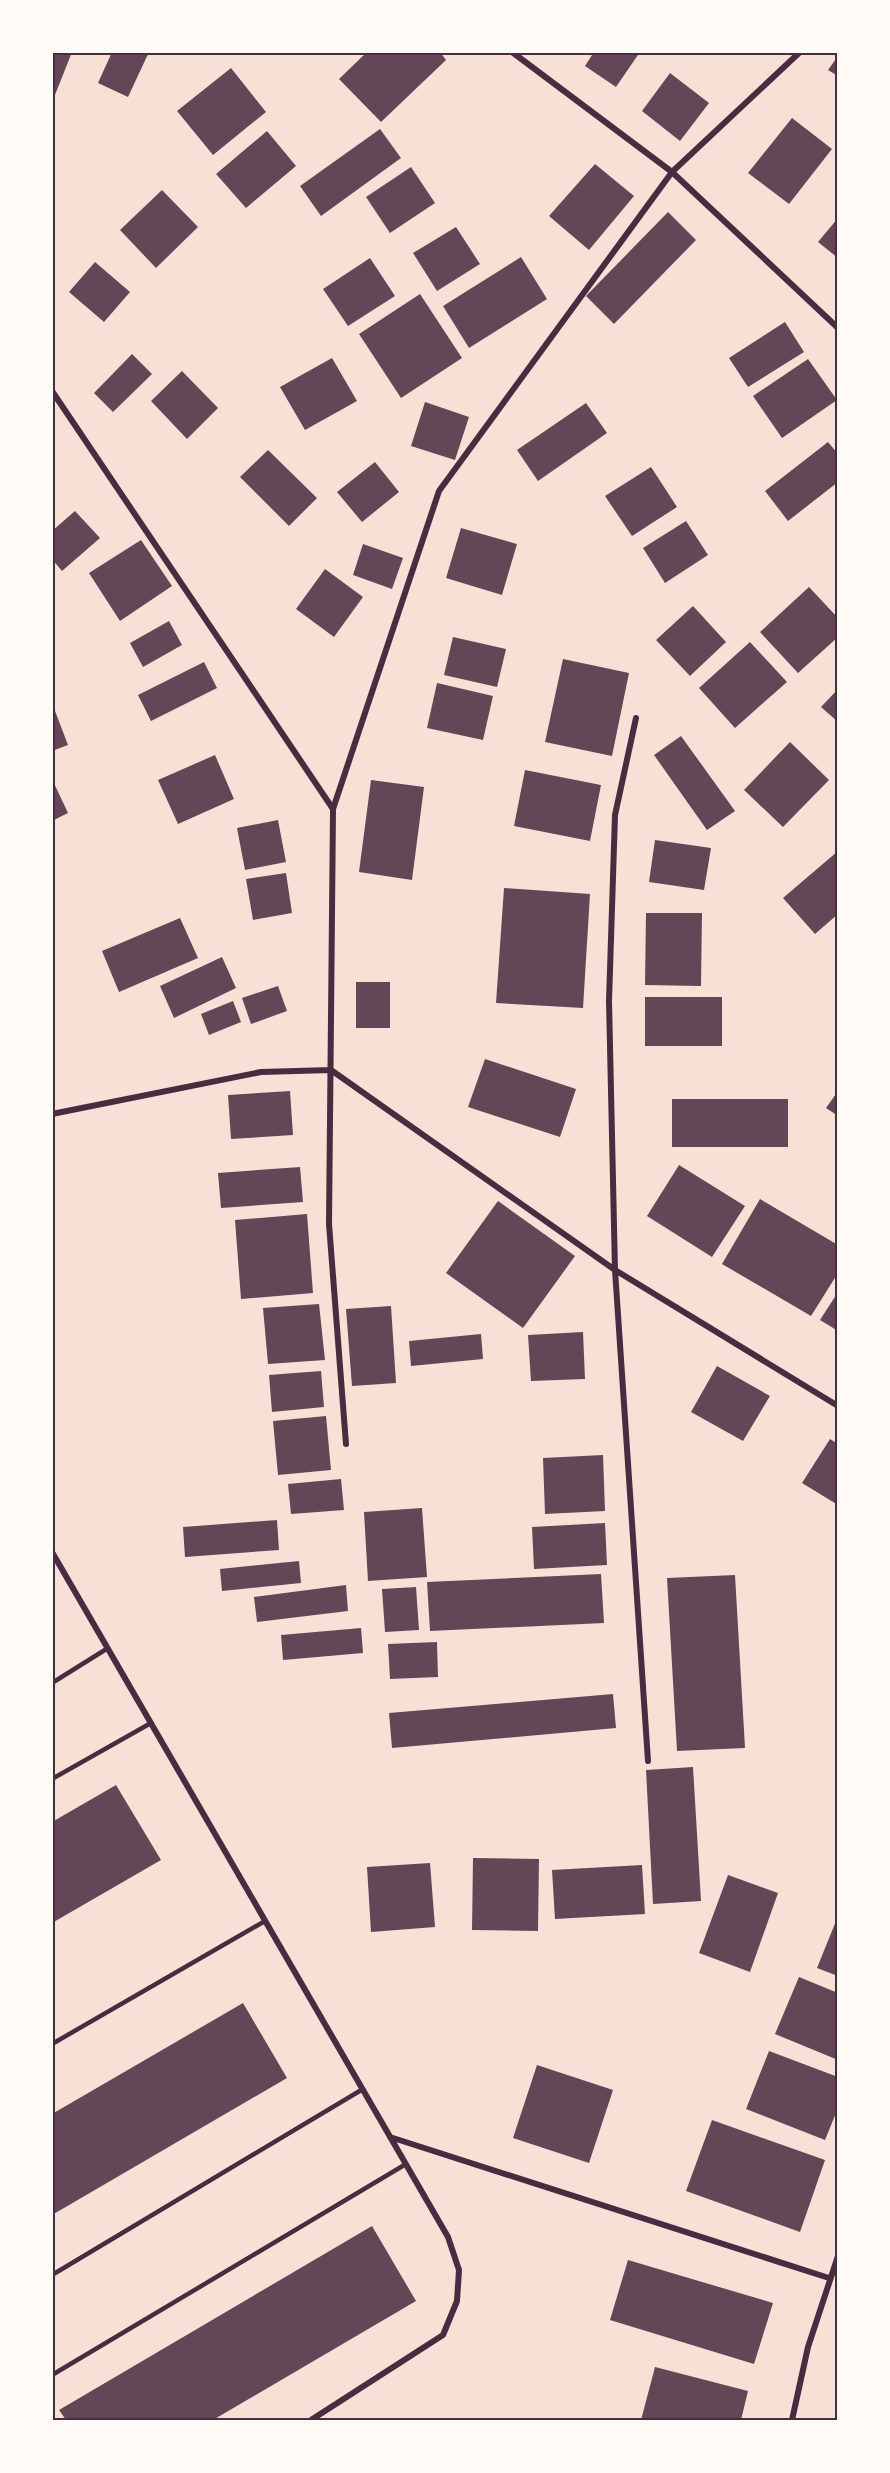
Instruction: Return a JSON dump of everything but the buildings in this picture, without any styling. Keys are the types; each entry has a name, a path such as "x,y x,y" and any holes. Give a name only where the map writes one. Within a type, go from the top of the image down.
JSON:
{"street":[{"path":"512,52 672,172 837,328"},
{"path":"346,1444 329,1224 333,809 439,491 672,172 800,52"},
{"path":"52,391 333,809"},
{"path":"636,718 615,815 609,1001 615,1270 648,1761"},
{"path":"52,1114 261,1072 331,1070 615,1270 837,1406"},
{"path":"52,1552 448,2237 459,2270 457,2301 443,2335 311,2421"},
{"path":"390,2136 829,2278"},
{"path":"792,2421 808,2347 837,2256"}],"lane":[{"path":"52,1683 108,1648"},
{"path":"52,1779 151,1723"},
{"path":"52,2044 265,1921"},
{"path":"52,2275 363,2088"},
{"path":"52,2375 406,2164"}]}
